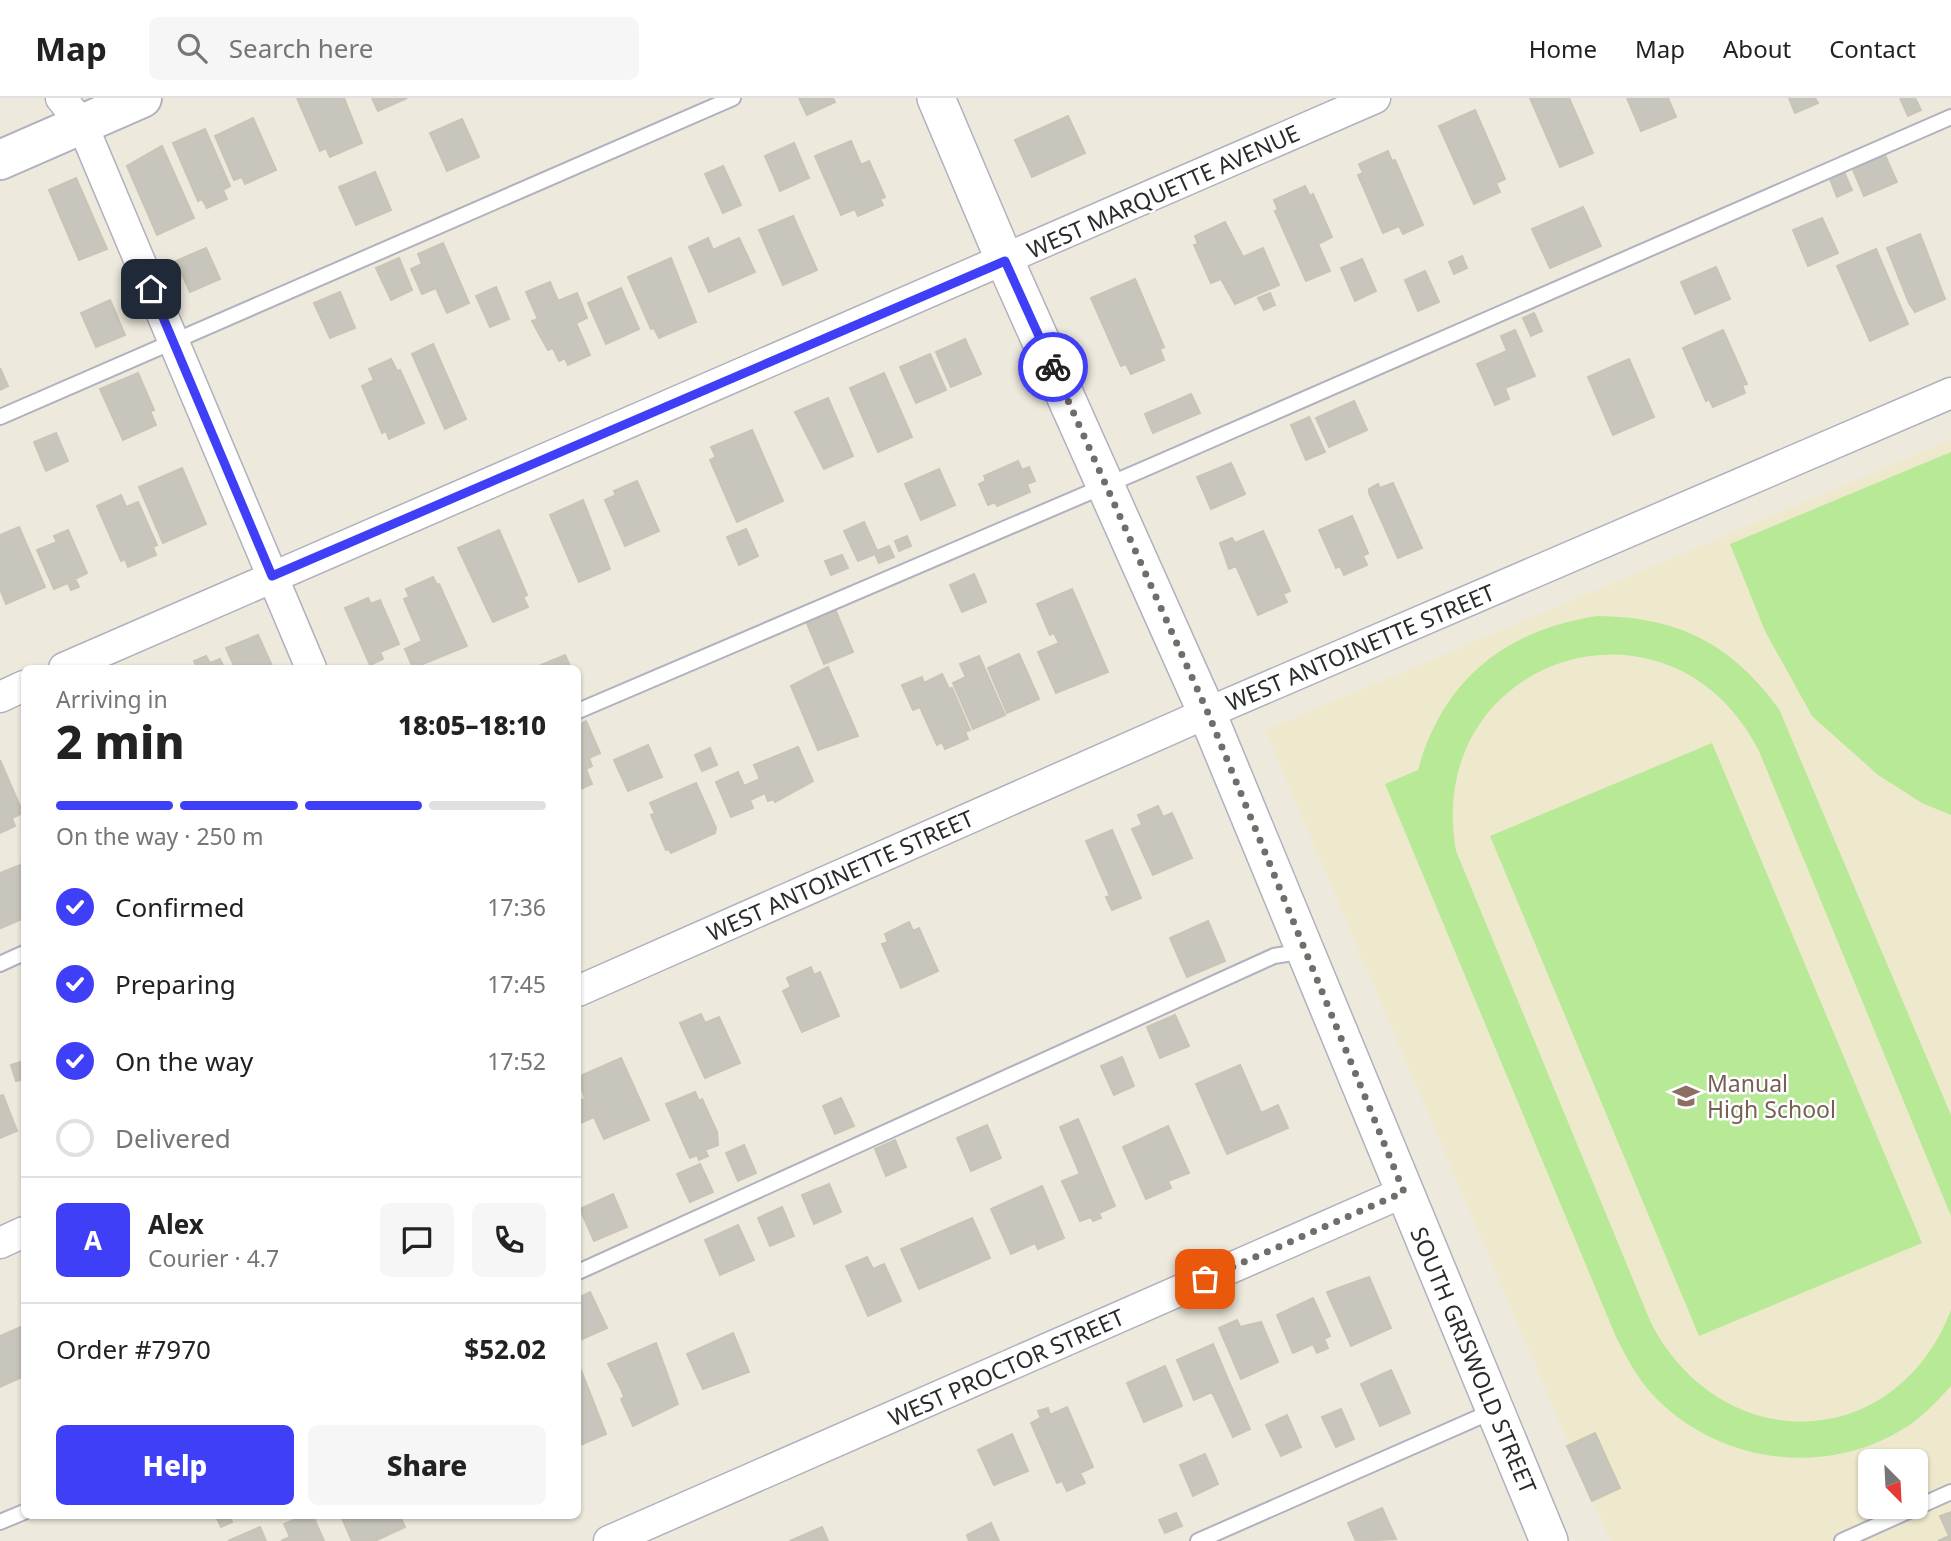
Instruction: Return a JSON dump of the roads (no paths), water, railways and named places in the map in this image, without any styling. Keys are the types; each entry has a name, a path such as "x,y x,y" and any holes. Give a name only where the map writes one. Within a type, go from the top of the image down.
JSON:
{"main road":[{"path":"0,160 71,111 142,98"}],"street":[{"name":"SOUTH GRISWOLD STREET","path":"936,98 1005,261 1208,713 1549,1541"},
{"name":"WEST MARQUETTE AVENUE","path":"71,665 1375,98"},
{"path":"71,111 173,341 310,665"},
{"name":"WEST ANTOINETTE STREET","path":"581,989 1208,713 1951,393"},
{"path":"0,697 21,687"},
{"name":"WEST PROCTOR STREET","path":"609,1541 1404,1192"},
{"path":"0,1243 21,1233"}],"lane":[{"path":"0,417 733,98"},
{"path":"581,710 1106,485 1951,117"},
{"path":"581,1271 1274,956 1305,950"},
{"path":"0,964 21,954"},
{"path":"1198,1541 1495,1410"},
{"path":"1842,1541 1951,1492"},
{"path":"0,1522 21,1513"}],"place":[{"name":"Manual High School","path":"1686,1096"}]}
